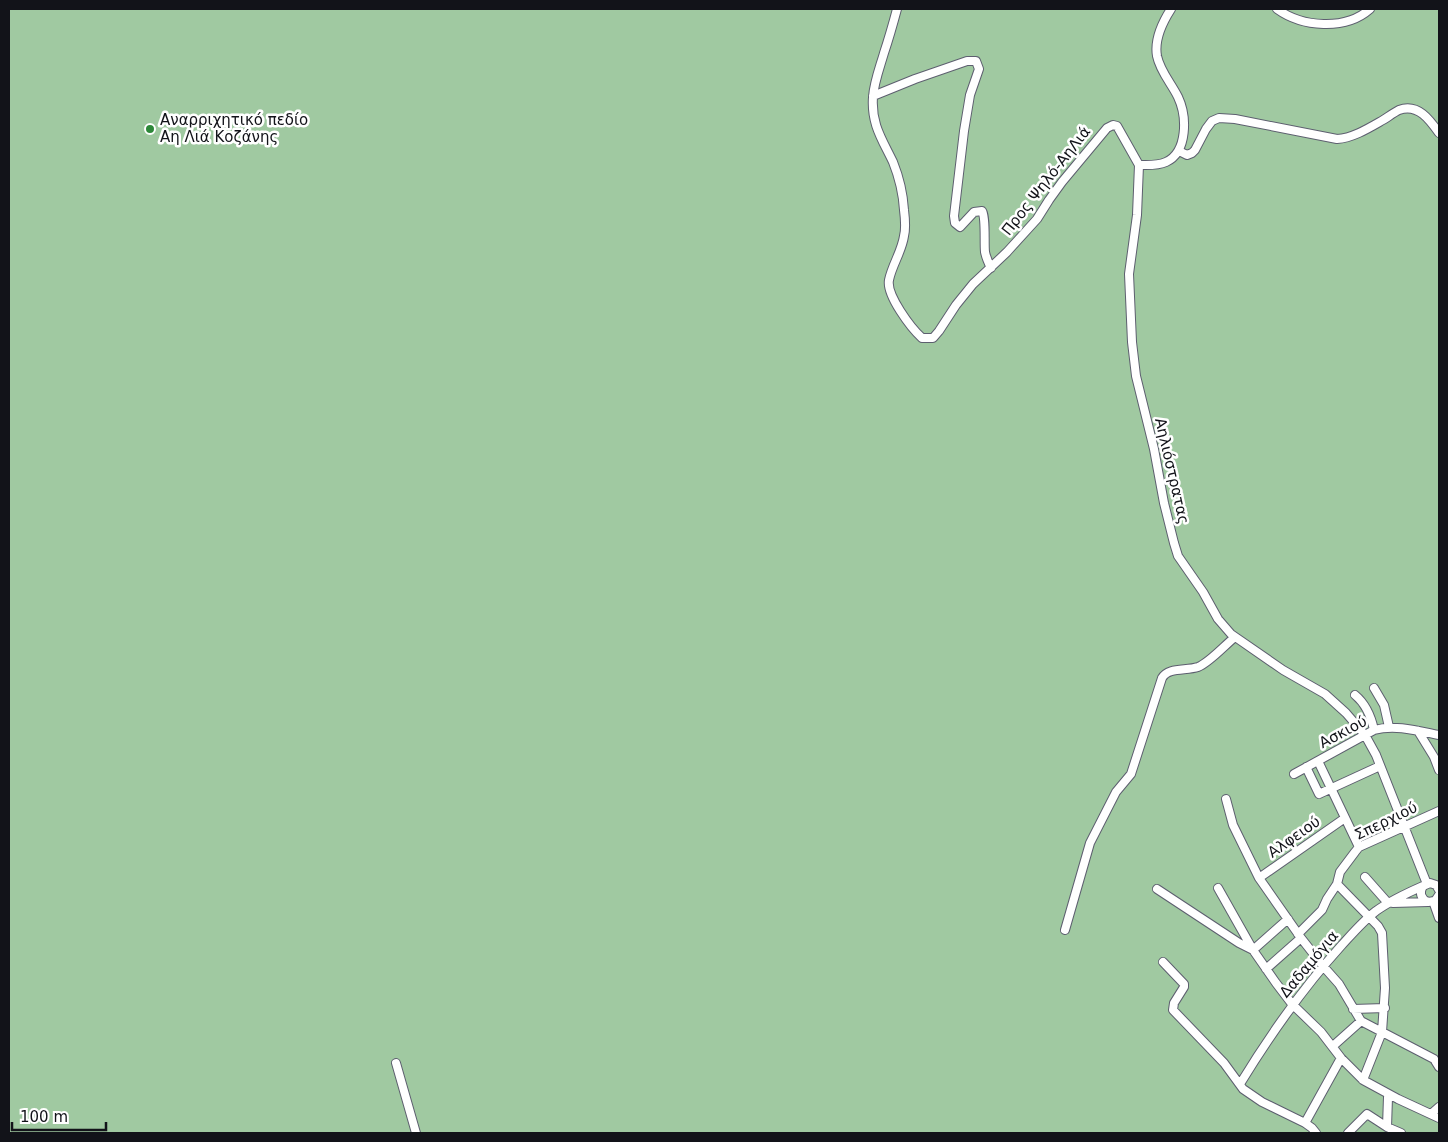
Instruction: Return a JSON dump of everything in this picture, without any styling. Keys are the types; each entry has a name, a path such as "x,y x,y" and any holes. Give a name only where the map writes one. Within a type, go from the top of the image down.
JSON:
{"street":[{"name":"Προς Ψηλό-ΑηΛιά","path":"897,9 876,77 873,96 874,115 879,136 893,163 901,186 904,211 904,238 888,282 902,315 922,338 933,338 973,284 1038,219 1062,182 1107,128 1113,125 1117,126 1139,165"},
{"path":"1139,165 1163,163 1171,159 1179,151 1183,132 1182,108 1158,61 1157,53 1160,29 1171,9"},
{"path":"1277,9 1292,18 1320,24 1354,18 1370,9"},
{"path":"1287,9 1292,18"},
{"path":"873,96 967,61 976,61 979,69 970,95 954,216 955,223 960,227 974,212 982,211 985,215 986,255 991,268"},
{"path":"1179,151 1187,154 1192,153 1209,123 1219,118 1235,119 1337,139 1349,137 1397,111 1413,109 1427,116 1439,133"},
{"name":"Αηλιόστρατας","path":"1139,165 1136,215 1129,274 1132,342 1136,376 1154,449 1164,503 1178,556 1203,592 1218,619 1235,637 1283,670 1325,694 1346,712 1365,735 1380,766 1425,885 1421,896 1435,900 1439,918"},
{"path":"1066,930 1090,842 1116,792 1131,774 1164,674 1171,671 1199,667 1235,637"},
{"path":"1374,688 1384,705 1389,727"},
{"path":"1355,695 1364,703 1372,720 1374,730"},
{"name":"Ασκιού","path":"1294,774 1374,730 1389,727 1439,734"},
{"path":"1418,731 1434,757 1439,770"},
{"path":"1318,761 1360,848"},
{"path":"1306,768 1319,794 1380,766"},
{"path":"1226,799 1233,825 1259,878 1300,936 1323,966 1340,984 1361,1021 1434,1059 1439,1067"},
{"name":"Σπερχιού","path":"1266,969 1300,936 1322,910 1338,884 1340,872 1355,852 1404,827 1439,812"},
{"name":"Αλφειού","path":"1259,878 1345,818"},
{"path":"1364,877 1388,903 1435,900"},
{"path":"1338,884 1378,926 1382,933 1385,988 1382,1032 1363,1080"},
{"path":"1425,885 1433,884 1439,890"},
{"name":"Δαδαμόγια","path":"1240,1084 1292,1004 1323,966 1369,917 1388,903 1425,885"},
{"path":"1218,888 1253,950 1292,1004 1321,1032 1341,1058 1363,1080 1435,1116 1439,1107"},
{"path":"1157,889 1239,943 1253,950"},
{"path":"1253,950 1288,919"},
{"path":"1163,962 1184,984 1173,1005 1175,1012 1224,1062 1243,1089 1262,1102 1305,1124 1316,1133"},
{"path":"1353,1009 1385,1008"},
{"path":"1333,1046 1361,1021"},
{"path":"1305,1124 1341,1058"},
{"path":"396,1063 416,1133"},
{"path":"1384,1130 1388,1097"},
{"path":"1348,1133 1367,1114 1384,1130 1401,1133"}],"green space":[{"path":"9,9 1439,9 1439,1133 9,1133"}],"place":[{"name":"Αναρριχητικό πεδίο Αη Λιά Κοζάνης","path":"150,129"}]}
